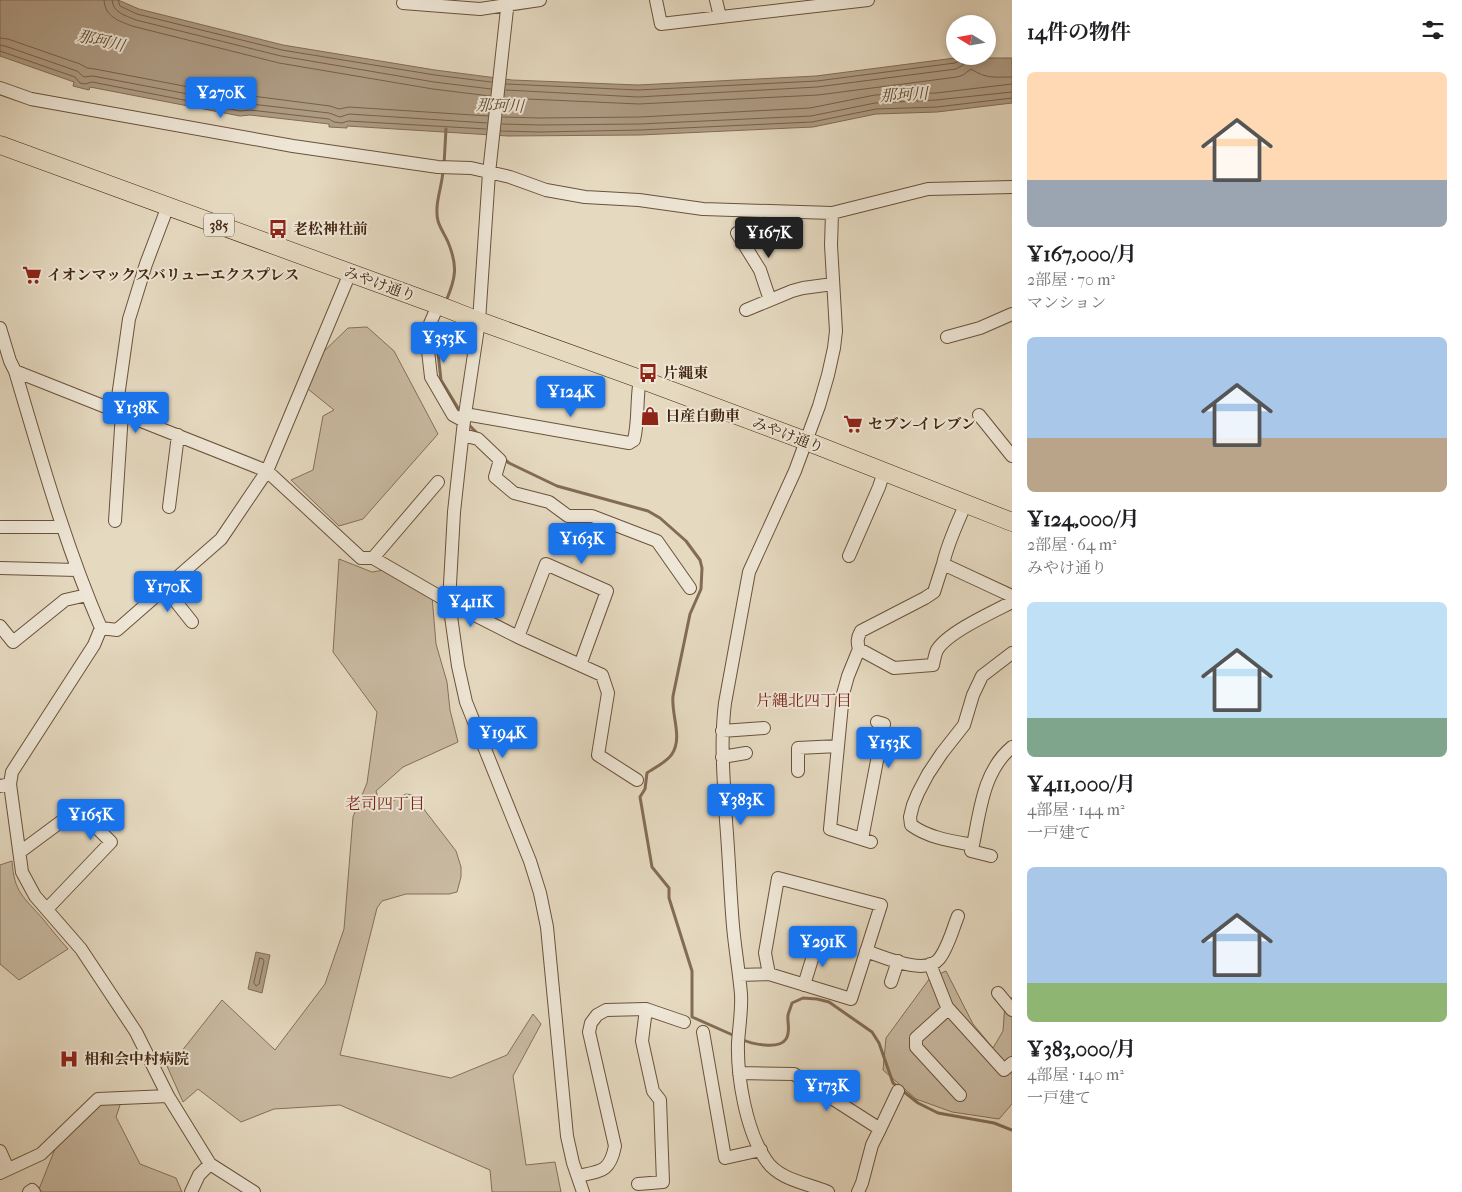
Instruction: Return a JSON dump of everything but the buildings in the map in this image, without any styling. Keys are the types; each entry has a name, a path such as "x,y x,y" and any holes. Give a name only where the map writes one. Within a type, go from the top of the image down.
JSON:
{"highway":[{"name":"みやけ通り","path":"0,145 640,379 966,503 1011,518"}],"street":[{"path":"405,0 403,4 480,9 508,2 540,0"},
{"path":"656,0 660,24 720,17 782,5 868,0"},
{"path":"716,0 720,17"},
{"path":"508,2 489,170 479,321 465,417 454,521 449,602 458,666 466,702 530,860 540,893 547,927 567,1136 573,1163 583,1192"},
{"path":"0,88 31,100 293,146 438,167 489,170 546,190 585,197 639,200 703,208 832,213 928,189 1012,187"},
{"path":"115,520 119,412 129,319 146,264 168,206"},
{"path":"828,1192 791,1180 766,1161 747,1113 739,1072 738,1042 742,999 731,902 722,731 729,675 749,572 795,472 828,375 834,348 836,331 831,245 832,213"},
{"path":"736,233 760,270 770,300"},
{"path":"101,628 116,630 220,539 267,471 350,273"},
{"path":"746,310 803,288 833,284"},
{"path":"438,305 426,333 432,377 453,415 630,443 634,440 638,423 640,379"},
{"path":"947,337 980,328 1012,314"},
{"path":"0,328 8,365 62,527 101,628 94,646 5,785 20,852 22,872 35,896 81,949 136,1032 168,1096 210,1164 254,1192"},
{"path":"8,365 267,471 361,558 373,558 449,602 518,637 602,675 608,693 598,755 637,780"},
{"path":"979,415 1012,456"},
{"path":"169,507 178,435"},
{"path":"463,435 478,439 500,460 495,477 514,493 549,502 568,516 592,516 657,541 690,588"},
{"path":"849,556 884,472"},
{"path":"373,558 438,482"},
{"path":"877,722 884,724 867,840 830,829 843,694 859,650 857,637 861,631 934,592 946,548 966,503"},
{"path":"0,527 62,527"},
{"path":"518,637 546,564 607,591 580,665"},
{"path":"943,564 1012,596"},
{"path":"0,568 77,570"},
{"path":"165,588 192,622"},
{"path":"0,626 12,642 65,600 87,595"},
{"path":"859,650 894,668 933,665 936,651 944,642 960,630 1012,602"},
{"path":"972,845 929,836 911,826 912,805 942,752 964,725 973,695 982,676 1012,653"},
{"path":"722,731 764,728"},
{"path":"798,770 798,748 838,746"},
{"path":"990,856 972,851 972,845 986,785 1000,759 1012,747"},
{"path":"722,756 746,753"},
{"path":"725,800 747,798"},
{"path":"20,852 78,809 111,842 47,909"},
{"path":"739,976 769,974 850,1000 881,906 778,878 765,954 769,974"},
{"path":"866,951 917,966 927,966 939,960 958,916"},
{"path":"804,985 817,943"},
{"path":"891,982 898,961"},
{"path":"930,964 948,1009 1004,1070 1012,1063"},
{"path":"998,993 1012,1010"},
{"path":"948,1009 916,1038 916,1047 960,1095"},
{"path":"578,1176 600,1171 607,1167 613,1156 615,1146 589,1032 591,1023 597,1015 606,1010 646,1010 684,1022"},
{"path":"638,1184 663,1182 660,1100 653,1091 642,1041 646,1010"},
{"path":"703,1032 725,1158 761,1150"},
{"path":"739,1072 794,1074 880,1129"},
{"path":"858,1192 872,1146 898,1091"},
{"path":"0,1151 4,1171 41,1154 98,1099 168,1096"},
{"path":"191,1192 199,1175 210,1164"},
{"path":"29,1192 32,1190 34,1192"}],"shaded area":[{"path":"367,327 394,351 438,434 363,519 339,526 291,480 313,470 323,416 334,410 308,389 316,359 348,328"},
{"path":"339,559 372,572 384,570 432,596 436,644 447,682 450,710 458,742 403,767 376,791 381,807 406,794 413,795 456,851 461,867 461,877 457,892 449,894 406,894 382,901 377,908 340,1055 451,1078 507,1055 533,1014 541,1024 513,1076 526,1165 555,1162 561,1192 492,1192 490,1170 340,1105 274,1109 241,1122 198,1089 183,1102 163,1057 181,1052 222,1000 275,1050 325,984 344,929 353,817 367,783 377,712 333,652"},
{"path":"12,861 15,880 21,894 68,949 19,980 0,964 0,865"},
{"path":"946,971 973,1024 993,1048 1003,1031 1005,1004 1012,997 1012,1104 999,1119 952,1112 916,1099 883,1070 886,1038 930,978"},
{"path":"121,1102 116,1117 140,1164 176,1178 182,1192 43,1192 39,1189 55,1149 100,1103"}],"water":[{"name":"那珂川","path":"0,0 118,0 139,9 283,45 435,70 512,80 638,85 816,76 946,59 946,65 996,65 996,58 1012,58 1012,103 937,112 876,114 813,127 640,135 508,136 347,126 347,128 329,127 329,124 250,115 240,116 90,87 89,90 73,86 74,82 0,56"},
{"path":"256,952 270,955 262,993 248,989"}],"waterway":[{"path":"444,165 446,129"},
{"path":"443,171 437,215 451,250 454,265 454,279 446,301"},
{"path":"435,326 441,380 461,413"},
{"path":"467,423 478,434"},
{"path":"503,458 509,463 557,486 648,511 660,518 686,541 700,560 702,568 701,589 690,614 673,696 677,740 672,754 667,760 647,773 645,789 640,797 652,867 669,888 669,898 692,971 692,1017 735,1036"},
{"path":"741,1039 765,1045 782,1042 786,1039 788,1033 788,1015 792,1003 803,998 829,1002 872,1032 879,1043 893,1083 918,1103 938,1113 994,1123 1012,1130"}],"place":[{"name":"老松神社前","path":"278,229"},
{"name":"イオンマックスバリューエクスプレス","path":"32,275"},
{"name":"片縄東","path":"648,373"},
{"name":"日産自動車","path":"650,416"},
{"name":"セブン-イレブン","path":"853,424"},
{"name":"相和会中村病院","path":"69,1059"}],"district":[{"name":"片縄北四丁目","path":"804,700"},
{"name":"老司四丁目","path":"385,803"}]}
